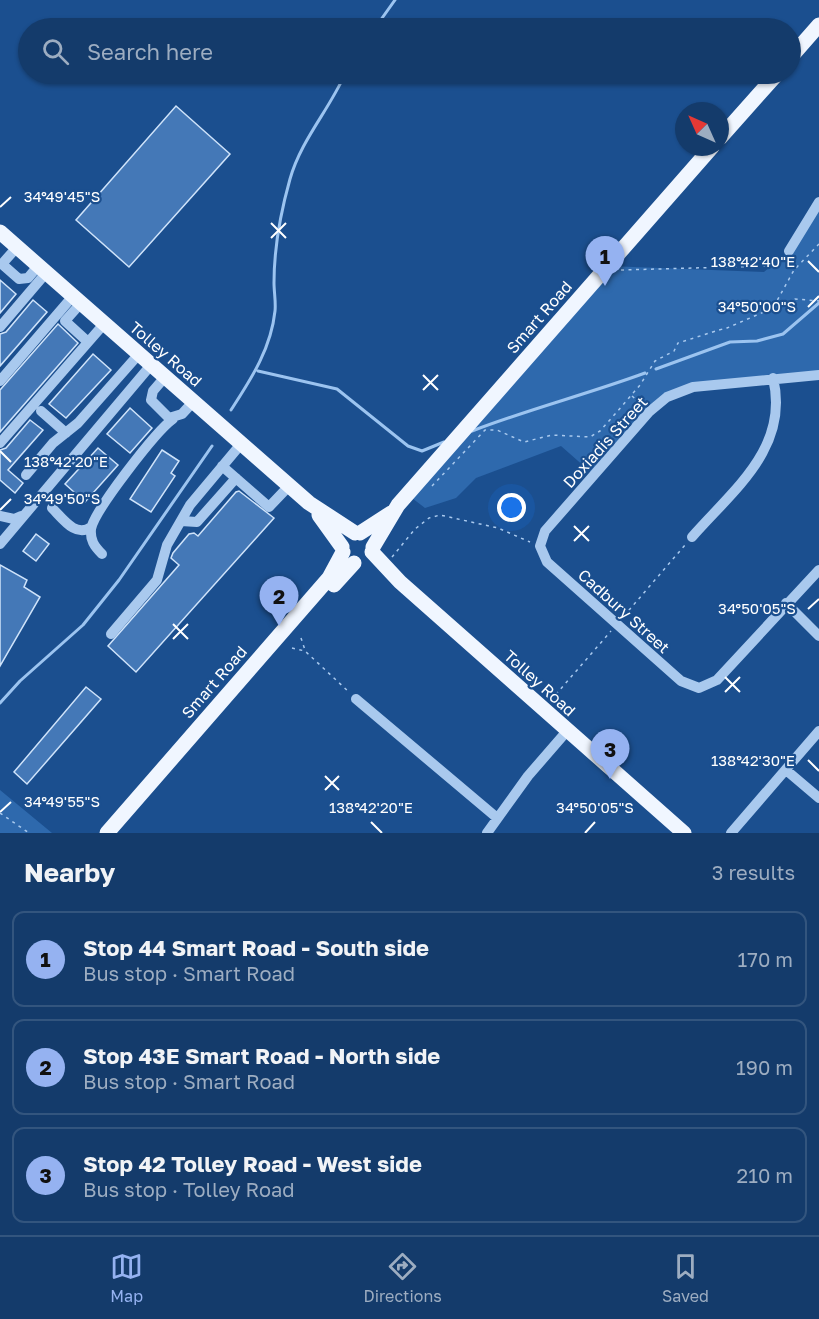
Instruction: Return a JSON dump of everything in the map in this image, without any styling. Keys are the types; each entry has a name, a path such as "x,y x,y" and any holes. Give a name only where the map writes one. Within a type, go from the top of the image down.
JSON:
{"main road":[{"path":"801,45 819,25"},
{"path":"729,128 768,84"},
{"name":"Smart Road","path":"116,833 366,556 393,512 704,156"},
{"name":"Tolley Road","path":"2,237 17,247 309,503 365,535 366,556"},
{"name":"Tolley Road","path":"309,503 343,550 345,557 366,556 400,582 684,833"},
{"name":"Smart Road","path":"107,833 329,578 343,550 346,538 393,512"}],"street":[{"path":"789,251 819,202"},
{"path":"17,247 1,265 20,279 28,278 42,269"},
{"path":"0,327 42,269"},
{"path":"77,300 64,321 88,342"},
{"path":"0,381 77,300"},
{"path":"0,443 104,324"},
{"path":"26,475 53,443 78,423 139,354"},
{"path":"0,544 151,365"},
{"name":"Doxiadis Street","path":"540,546 545,531 649,412 667,397 693,387 819,375"},
{"path":"165,377 153,391 151,400 173,419"},
{"path":"692,537 765,451 776,425 778,406 773,378"},
{"path":"102,554 93,544 92,527 98,513 136,460 173,419 182,414 193,402"},
{"path":"41,411 66,433"},
{"path":"111,634 157,580 167,546 190,505 241,444"},
{"path":"222,466 269,507 289,486"},
{"path":"181,521 197,522 236,478"},
{"path":"52,508 76,530 82,532 92,527"},
{"path":"0,516 14,519 22,516"},
{"name":"Cadbury Street","path":"540,546 547,562 681,681 699,688 717,680 786,603"},
{"path":"819,570 786,603 819,636"},
{"path":"356,699 496,817"},
{"path":"487,833 496,817 567,731"},
{"path":"731,833 819,731"},
{"path":"786,770 819,798"}],"path":[{"path":"773,308 794,270 819,244"},
{"path":"621,270 767,266 789,251"},
{"path":"429,488 485,429 497,430 524,442 552,435 590,437 600,431 631,395 655,361 674,351 678,343 707,336 719,327 727,328 795,299 819,300"},
{"path":"631,395 649,412"},
{"path":"390,560 415,529 429,518 440,515 498,528 540,546"},
{"path":"301,638 305,651 356,699"},
{"path":"292,648 305,651"},
{"path":"0,813 29,833"}],"shaded area":[{"path":"819,202 819,375 704,384 661,402 594,475 561,446 476,478 456,498 425,508 408,495 608,266 764,272 789,251"},
{"path":"0,790 52,833 0,833"}],"building":[{"path":"176,106 230,154 129,267 76,220"},
{"path":"0,280 16,294 0,313"},
{"path":"33,300 47,312 0,366 0,334 6,332"},
{"path":"58,324 78,343 0,432 0,390"},
{"path":"93,354 111,370 66,418 49,404"},
{"path":"130,408 152,428 130,453 107,434"},
{"path":"30,420 43,430 8,470 23,483 15,493 0,480 0,450 6,448"},
{"path":"98,448 118,465 85,502 65,484"},
{"path":"162,450 179,461 171,473 175,476 151,512 130,499"},
{"path":"239,491 274,518 136,672 108,646 179,565 171,558 189,534 194,533 198,536"},
{"path":"36,534 49,544 36,561 23,551"},
{"path":"0,565 27,580 24,587 40,597 0,666"},
{"path":"86,687 101,699 27,784 14,772"}],"waterway":[{"path":"382,18 395,0"},
{"path":"231,410 265,351 273,325 277,244 290,179 301,151 340,84"},
{"path":"656,369 730,342 757,341 783,334 819,303"},
{"path":"258,371 337,389 408,446 422,451 444,442"},
{"path":"472,431 645,373"},
{"path":"0,703 20,681 83,625 119,580 212,446"}],"place":[{"name":"Stop 44 Smart Road - South side","path":"605,286"},
{"name":"Stop 43E Smart Road - North side","path":"279,626"},
{"name":"Stop 42 Tolley Road - West side","path":"610,779"}]}
